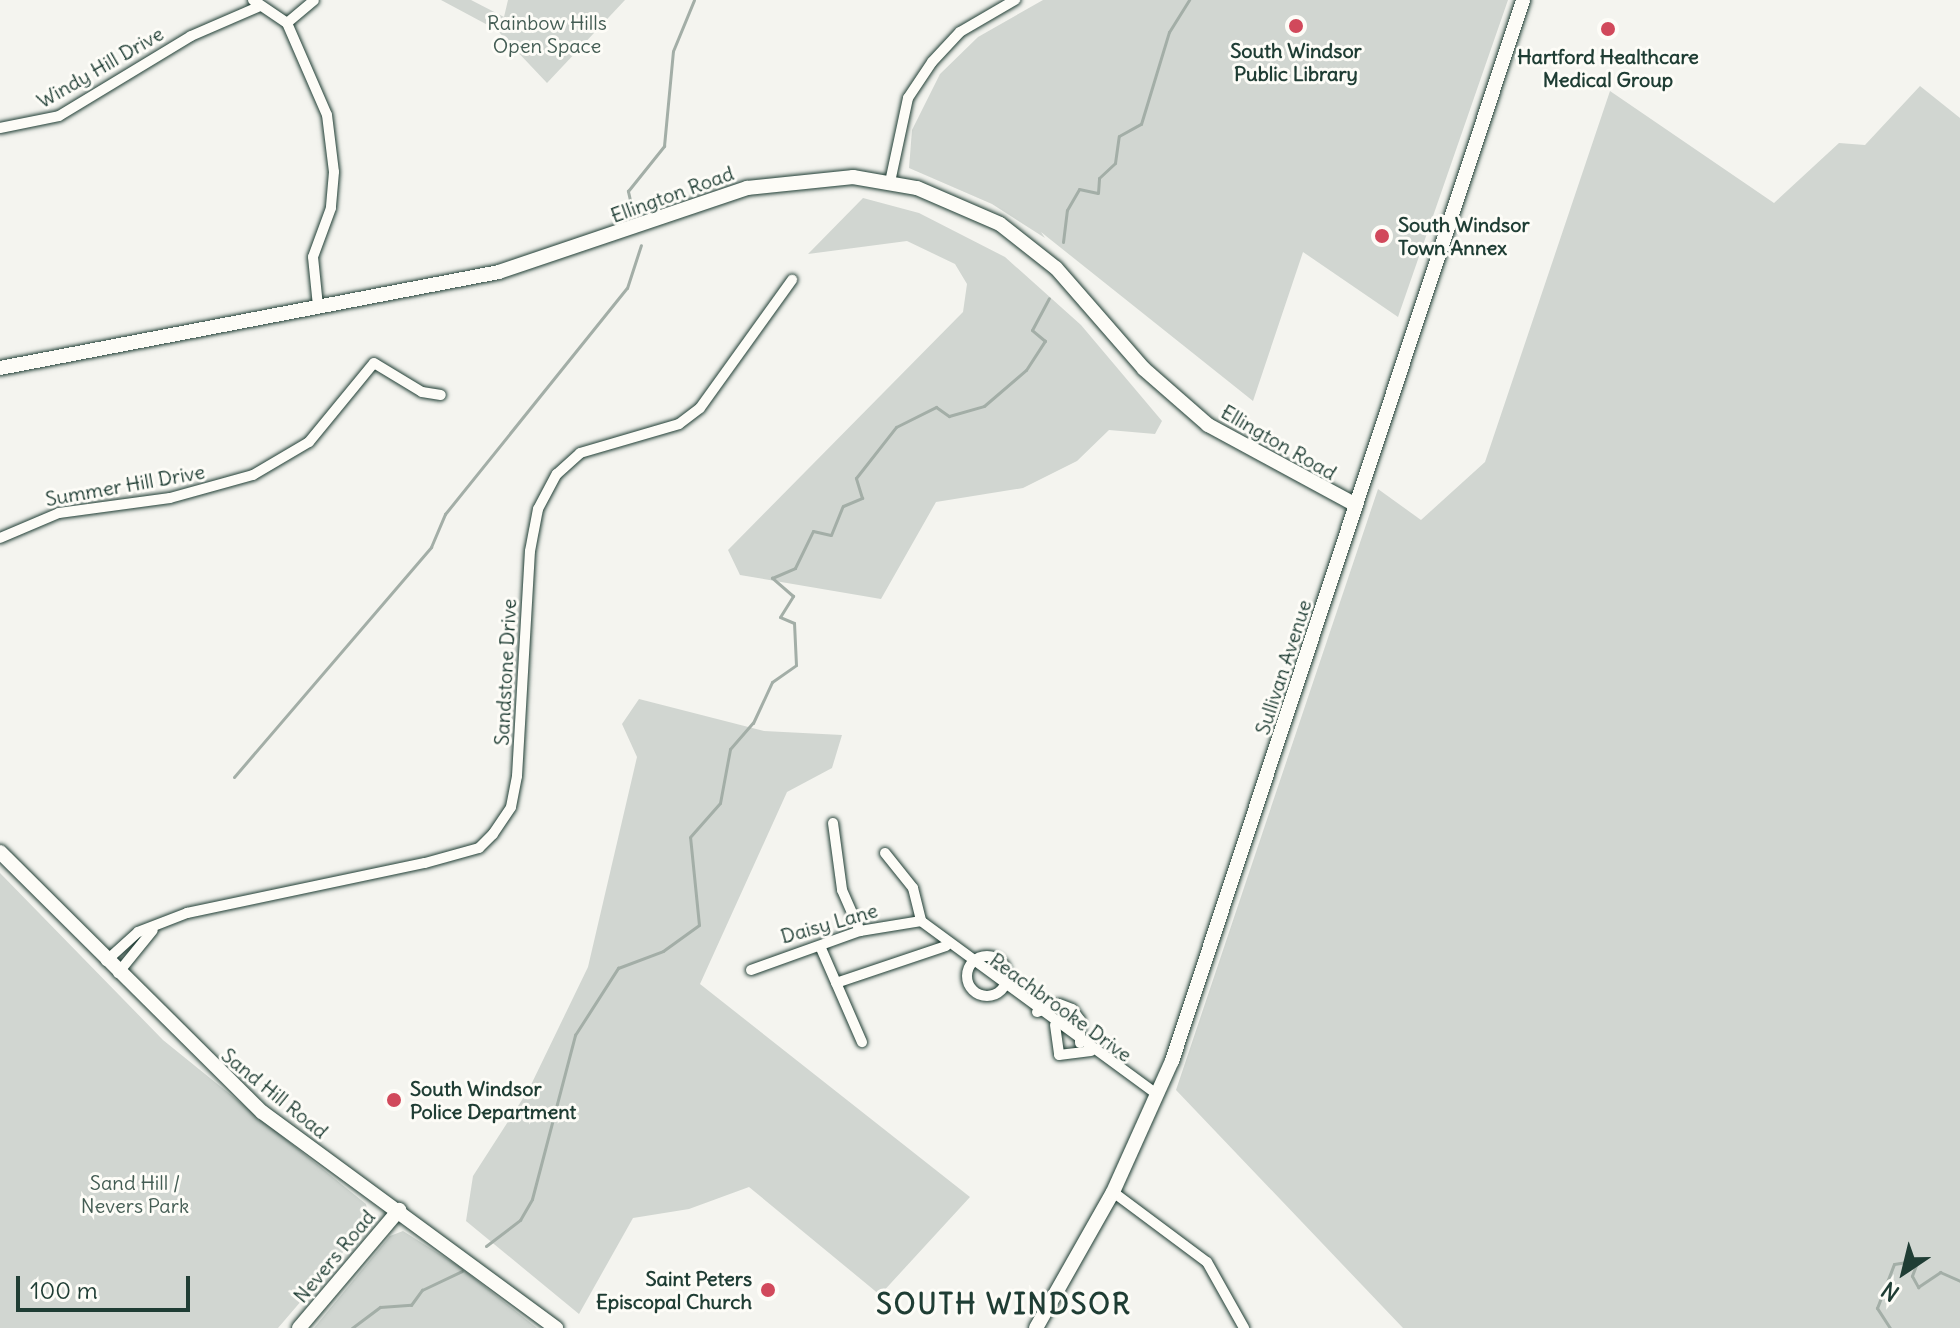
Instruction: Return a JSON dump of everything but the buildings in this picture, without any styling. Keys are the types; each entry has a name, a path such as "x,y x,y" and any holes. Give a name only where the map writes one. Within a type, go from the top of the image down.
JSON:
{"main road":[{"name":"Sullivan Avenue","path":"1036,1328 1113,1192 1158,1095 1523,0"},
{"name":"Ellington Road","path":"0,368 543,261 759,185 819,176 890,182 942,196 1010,231 1056,268 1144,369 1208,425 1356,505"},
{"name":"Sand Hill Road","path":"0,852 118,973 262,1112 556,1328"},
{"name":"Nevers Road","path":"299,1328 399,1210"}],"street":[{"path":"287,23 314,0"},
{"path":"890,182 908,98 932,62 960,32 1015,0"},
{"path":"256,4 287,23 327,115 334,172 331,208 313,257 318,306"},
{"name":"Windy Hill Drive","path":"0,128 59,116 191,36 256,4"},
{"name":"Sandstone Drive","path":"106,961 138,932 153,930 187,913 453,856 493,834 511,807 517,776 530,551 550,486 580,453 679,424 700,408 792,280"},
{"name":"Summer Hill Drive","path":"0,538 59,513 170,498 253,475 309,442 374,363 422,392 441,395"},
{"path":"833,823 842,890 860,931"},
{"path":"885,853 913,888 921,921"},
{"name":"Peachbrooke Drive","path":"921,921 970,964 1158,1095"},
{"name":"Daisy Lane","path":"751,970 860,931 921,921"},
{"name":"Sandstone Drive","path":"118,973 153,930"},
{"path":"820,946 862,1042"},
{"path":"836,983 946,946"},
{"path":"1000,959 1005,989 974,993 970,964 1000,959"},
{"path":"1037,1012 1059,1004 1072,1009 1080,1020 1080,1043"},
{"path":"1055,1025 1059,1055 1091,1051"},
{"path":"1113,1192 1207,1262 1244,1328"}],"green space":[{"name":"Rainbow Hills Open Space","path":"441,0 471,0 504,17 508,0 625,0 547,83 497,30"},
{"path":"1043,0 1508,0 1398,317 1303,252 1253,401 1041,232 1045,238 992,204 909,168 912,130 940,74 978,37"},
{"path":"1920,86 1960,118 1960,1328 1403,1328 1176,1090 1378,489 1421,520 1485,462 1610,91 1774,203 1839,143 1865,145"},
{"path":"863,198 919,213 1005,257 1081,325 1162,421 1155,434 1109,430 1077,461 1023,488 936,502 881,599 740,575 728,550 963,312 967,284 955,264 907,241 808,254"},
{"path":"639,699 764,731 842,735 832,768 787,792 700,984 970,1197 880,1295 749,1187 689,1209 633,1218 579,1314 466,1221 473,1176 529,1089 588,967 637,757 622,724"},
{"name":"Sand Hill / Nevers Park","path":"0,873 163,1040 366,1204 369,1222 278,1328 0,1328"},
{"path":"403,1231 460,1267 537,1328 314,1328 390,1236"}],"waterway":[{"path":"633,213 628,191 664,146 673,51 694,0"},
{"path":"1063,242 1067,210 1079,189 1098,193 1099,178 1115,163 1119,136 1141,124 1169,32 1189,0"},
{"path":"234,777 431,547 445,514 627,288 641,245"},
{"path":"486,1246 520,1220 532,1199 575,1035 618,968 663,951 699,925 690,837 720,803 730,749 753,723 772,682 796,665 794,623 780,617 793,596 772,578 795,568 813,531 831,535 843,506 862,498 856,478 896,427 936,407 949,416 984,406 1026,370 1045,341 1032,330 1049,298"},
{"path":"1890,1328 1877,1308 1894,1264 1918,1260 1912,1276 1918,1287 1940,1272 1960,1281"},
{"path":"352,1328 380,1307 411,1305 422,1290 462,1271"}],"place":[{"name":"South Windsor Public Library","path":"1296,26"},
{"name":"Hartford Healthcare Medical Group","path":"1608,29"},
{"name":"South Windsor Town Annex","path":"1382,236"},
{"name":"South Windsor Police Department","path":"394,1100"},
{"name":"Saint Peters Episcopal Church","path":"768,1290"}],"district":[{"name":"SOUTH WINDSOR","path":"1004,1304"}]}
